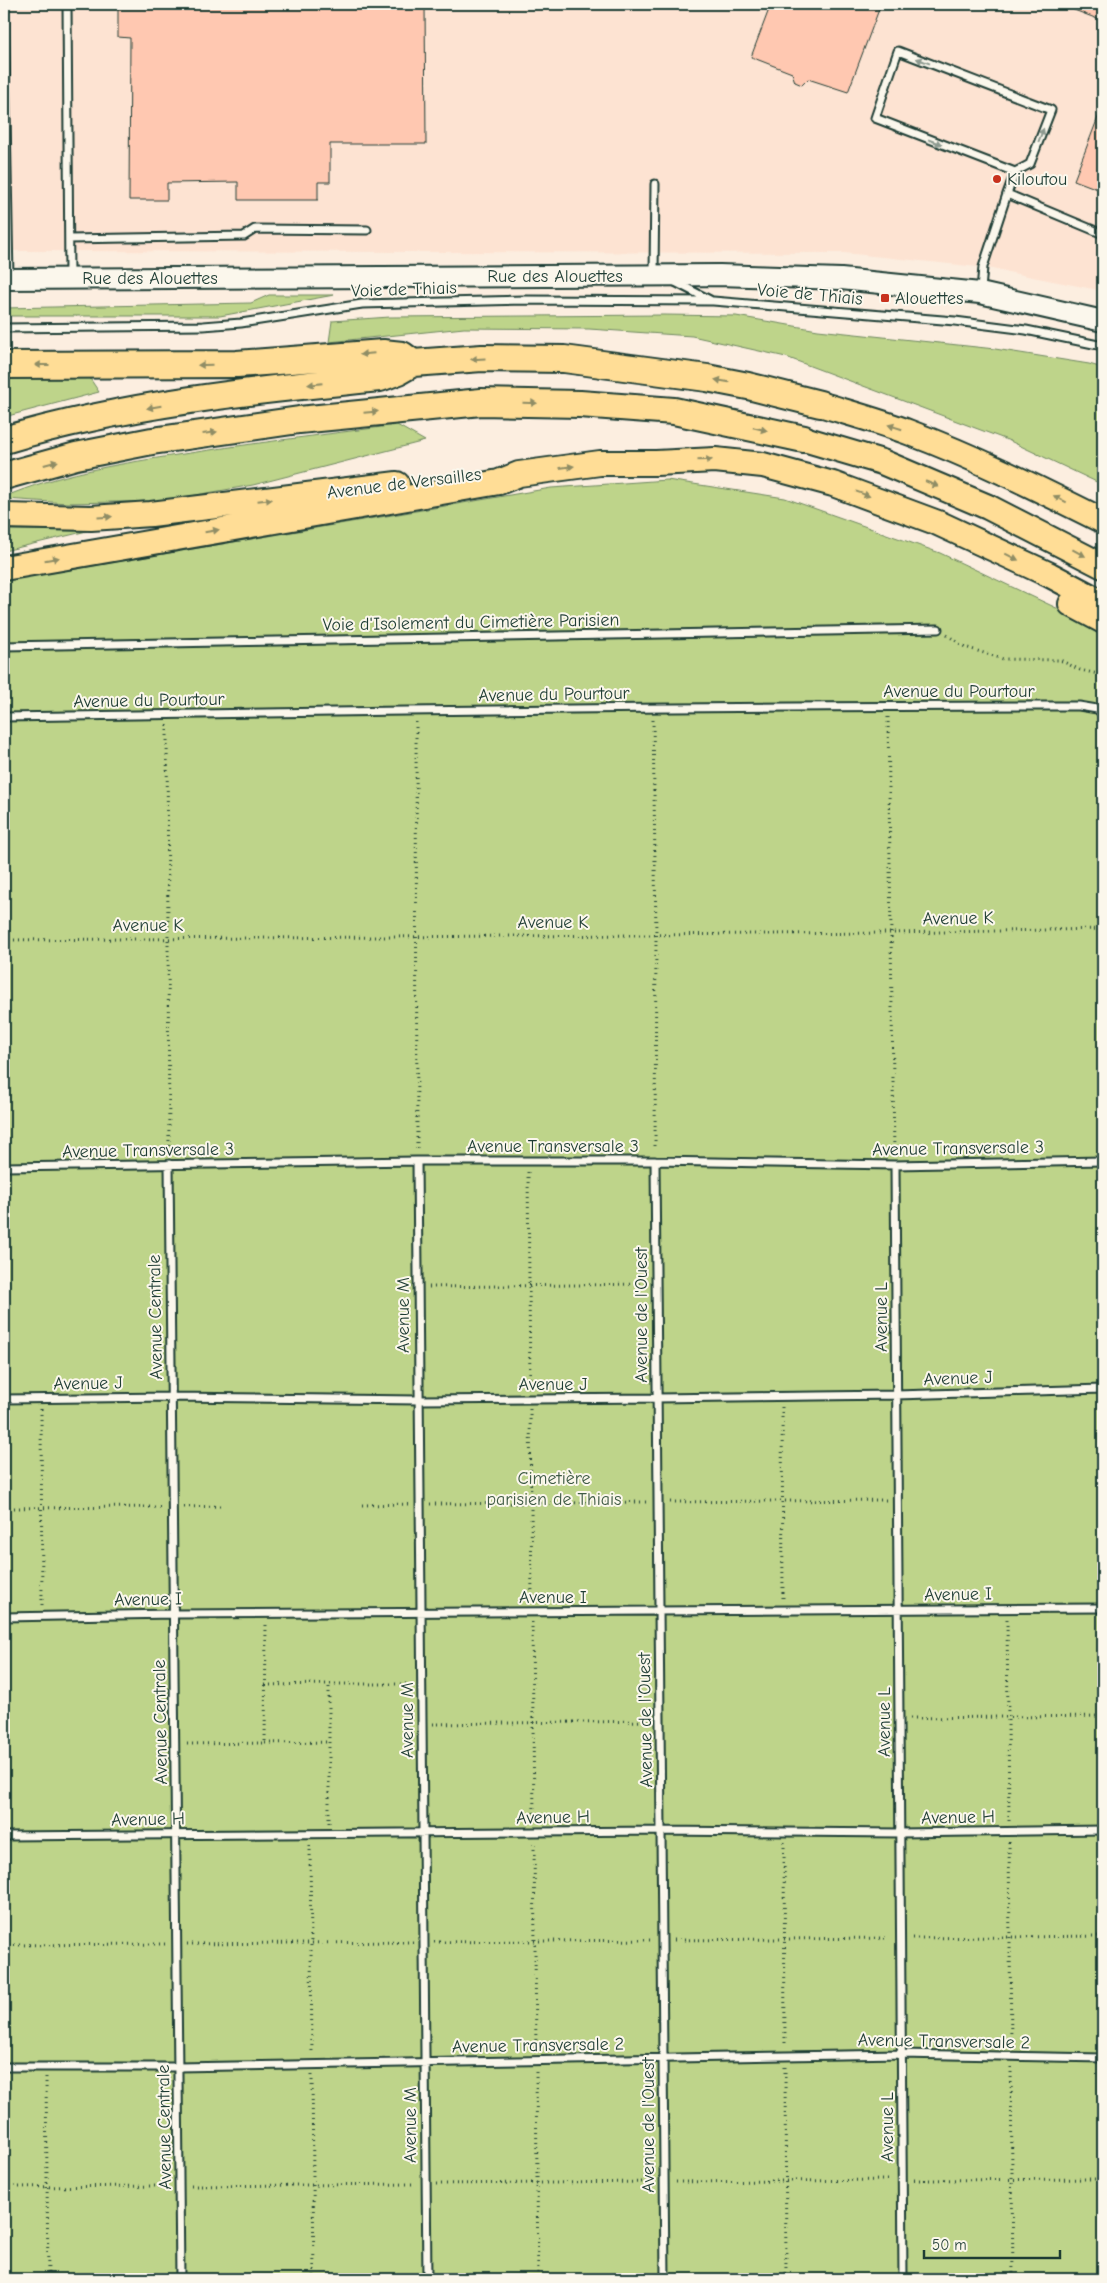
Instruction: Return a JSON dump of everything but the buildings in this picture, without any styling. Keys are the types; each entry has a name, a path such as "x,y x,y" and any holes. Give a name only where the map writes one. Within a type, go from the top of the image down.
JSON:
{"highway":[{"path":"4,366 237,364 383,353 402,355 413,363"},
{"path":"4,440 72,422 203,397 380,378 413,363 482,358 564,359 707,378 820,404 907,431 982,462 1103,521"},
{"path":"4,476 76,456 152,441 308,419 481,402 580,404 674,411 804,439 882,462 988,508 1103,566"},
{"path":"4,568 499,482 518,474 600,463 715,460 763,465 834,484 886,502 938,523 1050,575 1103,603"},
{"name":"Avenue de Versailles","path":"4,516 92,518 151,514 498,471 518,474"},
{"path":"1050,575 1056,590 1061,596 1103,622"}],"main road":[{"name":"Rue des Alouettes","path":"6,279 658,276 841,279 980,293 1103,321"}],"lane":[{"path":"4,4 6,279"},
{"path":"67,4 69,278"},
{"path":"980,293 983,267 1006,194 1015,172 1030,164 1051,110 898,52 875,118 1015,172"},
{"path":"654,184 658,276 713,301"},
{"path":"1006,194 1103,234"},
{"path":"69,239 244,236 255,229 367,230"},
{"name":"Voie de Thiais","path":"4,328 203,326 241,323 362,304 525,300 713,301 955,321 1026,330 1103,346"},
{"name":"Voie d'Isolement du Cimetière Parisien","path":"4,646 938,629"},
{"name":"Avenue du Pourtour","path":"4,717 653,707 888,706 1079,706 1097,709 1103,714"},
{"name":"Avenue Transversale 3","path":"4,1167 417,1161 655,1161 895,1165 1103,1161"},
{"name":"Avenue M","path":"417,1161 426,2279"},
{"name":"Avenue de l'Ouest","path":"655,1161 665,2279"},
{"name":"Avenue Centrale","path":"169,1164 180,2279"},
{"name":"Avenue L","path":"895,1165 903,2279"},
{"name":"Avenue J","path":"4,1399 171,1397 419,1400 782,1397 1103,1389"},
{"name":"Avenue I","path":"4,1617 173,1614 421,1614 1103,1608"},
{"name":"Avenue H","path":"4,1836 1103,1830"},
{"name":"Avenue Transversale 2","path":"4,2067 178,2067 901,2054 1103,2058"}],"path":[{"path":"938,629 965,646 1003,659 1060,660 1080,670 1103,675"},
{"path":"888,706 895,1165"},
{"path":"653,707 656,935 655,1161"},
{"path":"416,711 417,1161"},
{"path":"167,714 169,1164"},
{"name":"Avenue K","path":"4,940 890,934 1103,928"},
{"path":"528,1161 538,2279"},
{"path":"418,1287 656,1284"},
{"path":"782,1397 783,1611"},
{"path":"40,1399 42,1616"},
{"path":"362,1505 897,1500"},
{"path":"4,1508 224,1506"},
{"path":"1007,1609 1013,2279"},
{"path":"264,1743 266,1614"},
{"path":"329,1684 329,1833"},
{"path":"265,1685 422,1684"},
{"path":"899,1718 1103,1716"},
{"path":"422,1724 660,1721"},
{"path":"175,1744 329,1742"},
{"path":"4,1945 1103,1936"},
{"path":"46,2067 48,2279"},
{"path":"4,2187 1103,2179"}],"shaded area":[{"path":"4,4 1103,4 1103,291 988,268 844,253 4,251"}],"green space":[{"path":"269,295 334,295 220,316 4,316 4,308 251,303"},
{"path":"736,316 818,330 995,349 1089,364 1103,368 1103,485 1010,441 786,357 692,336 589,329 464,328 329,342 332,321 390,317"},
{"path":"87,374 99,392 4,417 4,375"},
{"path":"397,425 425,441 253,485 162,501 68,503 4,499 4,497 24,489 65,476 149,459"},
{"name":"Cimetière parisien de Thiais","path":"667,480 785,498 940,553 1103,630 1103,2279 4,2279 4,581 551,488"},
{"path":"4,530 87,531 4,551"}],"place":[{"name":"Kiloutou","path":"997,179"},
{"name":"Alouettes","path":"885,298"}]}
